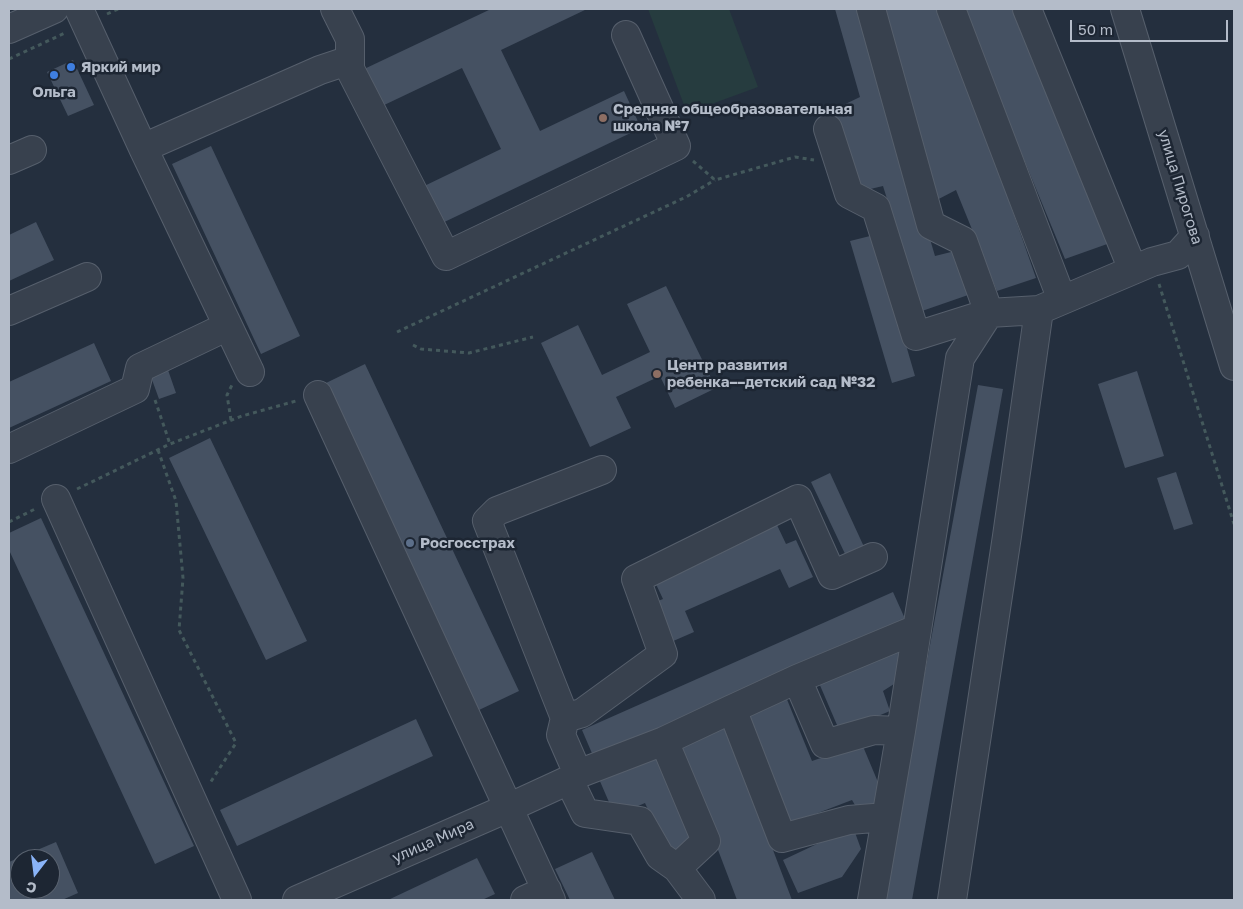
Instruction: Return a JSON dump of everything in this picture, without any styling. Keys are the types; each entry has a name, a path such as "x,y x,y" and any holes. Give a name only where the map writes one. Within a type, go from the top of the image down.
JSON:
{"street":[{"path":"9,29 54,9"},
{"path":"79,9 250,372"},
{"path":"335,9 350,39 350,69 446,256 676,146 626,35"},
{"path":"871,9 932,225 963,241 989,313"},
{"path":"951,9 1050,305 1007,536 952,900"},
{"path":"1027,9 1143,266"},
{"name":"улица Пирогова","path":"1125,9 1234,366"},
{"path":"143,148 320,70 350,60"},
{"path":"828,129 849,194 876,208 916,336 989,313 1050,305 1143,266 1178,255 1195,236"},
{"path":"9,311 86,277"},
{"path":"872,900 901,731 960,358 989,313"},
{"path":"9,450 135,389 140,368 228,326"},
{"path":"318,395 508,808 541,897"},
{"path":"602,470 497,512 487,521 565,718 561,735 585,812 640,821 660,856 677,868 701,900"},
{"path":"56,499 237,900"},
{"path":"565,718 582,713 663,654 636,579 798,499 832,575 873,557"},
{"name":"улица Мира","path":"298,900 508,808 573,777 664,741 732,708 917,628"},
{"path":"797,679 825,744 874,730 901,731"},
{"path":"732,708 782,838 849,820 886,817"},
{"path":"664,741 706,841 677,868"}],"path":[{"path":"676,146 715,180"},
{"path":"397,332 686,197 715,180 795,157 820,161 837,156"},
{"path":"1143,266 1234,524"},
{"path":"413,345 421,349 469,353 533,337"},
{"path":"140,368 161,411 170,444"},
{"path":"9,522 170,444 242,416 318,395"},
{"path":"158,450 176,501 183,578 179,630 236,743 195,806"}],"green space":[{"path":"648,9 729,9 758,87 687,113"}],"building":[{"name":"Средняя общеобразовательная школа №7","path":"491,9 587,9 501,50 540,131 624,91 641,128 436,226 418,189 501,149 462,68 380,107 362,70"},
{"path":"835,9 862,9 935,256 955,251 971,294 922,311 883,186 862,191 833,110 860,97"},
{"path":"877,9 942,9 1036,278 997,291 956,190 931,203"},
{"path":"962,9 1012,9 1110,243 1065,259"},
{"path":"73,60 94,105 68,116 47,72"},
{"path":"211,146 300,336 261,354 172,164"},
{"path":"36,222 54,260 9,281 9,235"},
{"path":"874,235 915,376 892,383 850,241"},
{"path":"666,286 716,388 675,408 660,376 616,397 631,428 590,447 541,343 578,325 602,375 650,352 627,304"},
{"path":"94,343 111,381 9,428 9,382"},
{"path":"365,364 519,691 479,710 326,383"},
{"path":"168,370 176,393 159,399 151,377"},
{"path":"1137,371 1164,456 1125,468 1098,384"},
{"path":"978,385 1003,389 912,900 883,900"},
{"path":"210,438 307,641 266,660 169,458"},
{"path":"1176,472 1193,524 1174,530 1157,478"},
{"path":"830,473 865,549 847,558 811,482"},
{"path":"41,518 194,846 155,864 9,550 9,533"},
{"path":"777,525 786,544 796,540 813,577 789,588 780,569 685,611 694,632 671,642 653,603 663,599 654,580"},
{"path":"893,592 906,621 594,758 582,730"},
{"path":"903,642 905,677 883,691 890,711 840,732 816,676"},
{"path":"786,697 812,761 862,744 880,787 878,806 859,812 852,800 789,824 744,712"},
{"path":"416,719 433,756 237,846 220,810"},
{"path":"724,721 792,900 737,900 676,739"},
{"path":"659,753 695,842 670,857 645,803 615,816 599,779"},
{"path":"853,827 861,849 842,877 798,893 783,860"},
{"path":"56,842 59,849 40,849"},
{"path":"60,851 78,893 62,900 9,900 10,862 10,899 60,899"},
{"path":"592,852 615,900 570,900 555,869"},
{"path":"477,858 495,894 482,900 388,900"}],"place":[{"name":"Яркий мир","path":"71,67"},
{"name":"Ольга","path":"54,75"},
{"name":"Средняя общеобразовательная школа №7","path":"603,118"},
{"name":"Центр развития ребенка––детский сад №32","path":"657,374"},
{"name":"Росгосстрах","path":"410,543"}]}
